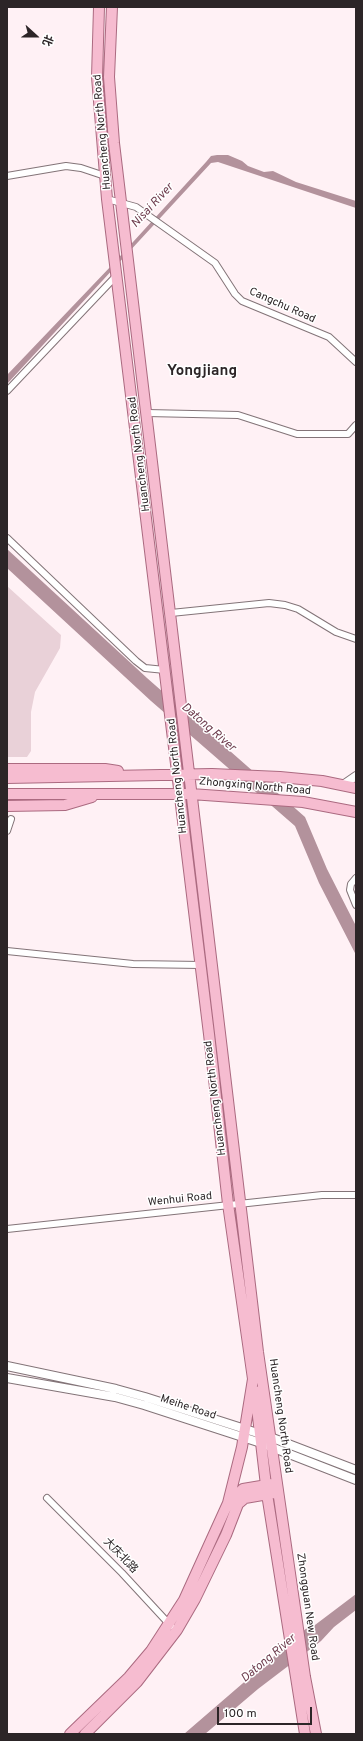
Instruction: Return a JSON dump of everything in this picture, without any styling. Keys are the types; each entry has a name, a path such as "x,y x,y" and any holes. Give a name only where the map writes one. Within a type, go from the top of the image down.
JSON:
{"main road":[{"name":"Huancheng North Road","path":"99,7 97,77 107,198 201,965 228,1204 261,1439 272,1489"},
{"name":"Huancheng North Road","path":"112,7 109,77 114,143 181,696 191,794 240,1203 271,1442 272,1489"},
{"path":"7,769 105,769 142,775"},
{"name":"Zhongxing North Road","path":"7,778 242,774 315,780 356,788"},
{"name":"Zhongxing North Road","path":"7,794 191,794 256,797 303,802 356,812"},
{"path":"7,806 65,805 105,794"},
{"name":"Huancheng North Road","path":"70,1734 129,1677 173,1627 228,1503 244,1434 253,1379"},
{"name":"Huancheng North Road","path":"228,1503 243,1489 272,1489"},
{"name":"Huancheng North Road","path":"86,1734 137,1682 173,1627 226,1536 238,1504 245,1498 272,1489"},
{"name":"Zhongguan New Road","path":"272,1489 316,1734"},
{"name":"Zhongguan New Road","path":"272,1489 290,1642 305,1734"}],"street":[{"path":"7,176 66,166 81,168 106,176"},
{"name":"Cangchu Road","path":"107,198 136,207 215,263 235,294 242,301 329,337 356,362"},
{"path":"7,392 117,275"},
{"path":"147,413 238,415 297,434 348,434 356,425"},
{"path":"7,538 136,661 145,668 165,670"},
{"path":"170,613 269,603 285,605 298,609 336,632 356,638"},
{"path":"342,785 356,776"},
{"path":"7,831 11,819"},
{"path":"356,878 351,884 350,890 356,904"},
{"path":"7,951 133,964 201,965"},
{"name":"Wenhui Road","path":"7,1229 322,1195 356,1196"},
{"name":"Meihe Road","path":"7,1366 116,1389 244,1434"},
{"name":"Meihe Road","path":"7,1378 115,1397 271,1442 356,1470"},
{"name":"Meihe Road","path":"271,1442 356,1480"},
{"name":"大庆北路","path":"47,1498 122,1573 173,1627"}],"shaded area":[{"path":"228,155 242,161 248,166 264,172 273,171 296,182 356,201 356,208 218,162 211,163 7,384 7,375 112,265 211,156"},
{"path":"7,549 147,678 305,817 327,869 356,926 356,955 319,883 295,826 151,701 7,568"},
{"path":"7,586 61,635 60,648 35,692 31,712 31,751 27,757 7,757"},
{"path":"356,1594 356,1610 334,1627 321,1641 258,1689 205,1734 184,1734 308,1627 311,1628"}],"district":[{"name":"Yongjiang","path":"202,372"}],"water label":[{"name":"Nisai River","path":"153,206"},
{"name":"Datong River","path":"208,728"},
{"name":"Datong River","path":"269,1659"}]}
